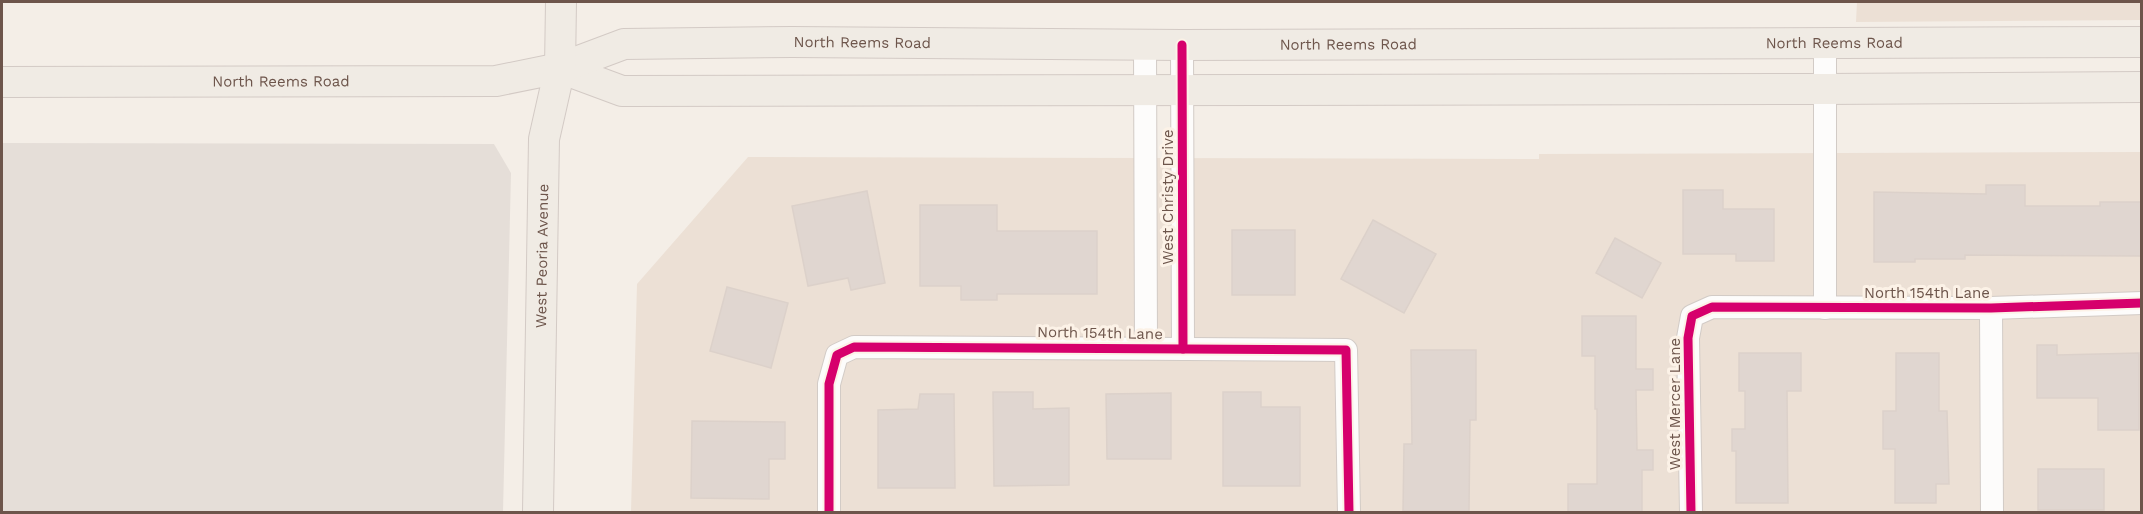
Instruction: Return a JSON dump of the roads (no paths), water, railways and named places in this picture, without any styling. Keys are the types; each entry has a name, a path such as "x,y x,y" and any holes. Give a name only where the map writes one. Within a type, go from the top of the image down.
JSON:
{"main road":[{"name":"West Peoria Avenue","path":"538,513 544,139 560,68 561,2"},
{"name":"North Reems Road","path":"2,82 496,81 560,68 624,44 2142,42"},
{"path":"560,68 622,91 2142,87"}],"street":[{"path":"1825,44 1825,308"},
{"name":"West Christy Drive","path":"1145,45 1146,348"},
{"name":"West Christy Drive","path":"1182,45 1183,349"},
{"path":"1146,217 1183,216"},
{"name":"North 154th Lane","path":"1712,307 1991,308 2142,303"},
{"name":"West Mercer Lane","path":"1690,513 1688,338 1692,316 1712,307"},
{"path":"1991,308 1992,513"},
{"name":"North 154th Lane","path":"829,513 829,384 837,355 854,347 1346,350 1349,513"}]}
